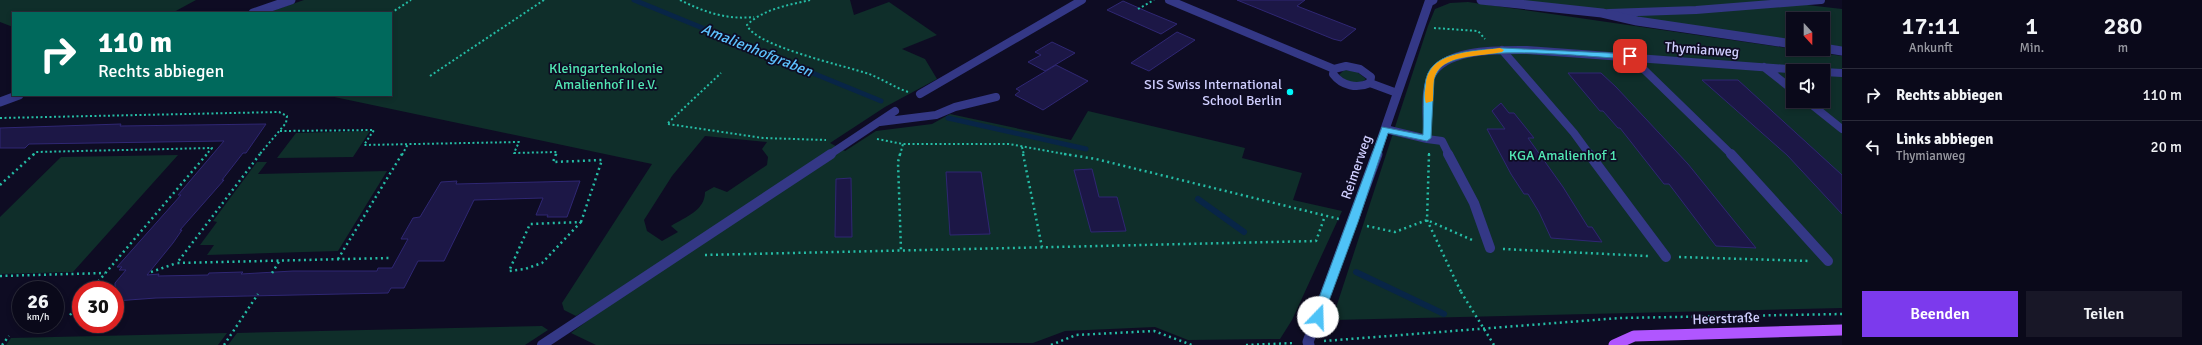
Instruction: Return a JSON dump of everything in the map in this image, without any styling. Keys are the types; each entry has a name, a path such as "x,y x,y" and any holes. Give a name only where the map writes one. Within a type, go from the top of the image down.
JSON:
{"main road":[{"name":"Heerstraße","path":"1614,345 1634,336 1842,330"}],"street":[{"path":"256,12 291,0"},
{"name":"Reimerweg","path":"1308,344 1353,222 1429,2 1433,0"},
{"path":"1481,0 1602,13 1637,21 1786,43"},
{"path":"1830,49 1842,51"},
{"path":"0,102 16,96"}],"lane":[{"path":"920,94 1082,0"},
{"path":"1169,0 1334,70 1346,66 1358,68 1371,77 1370,83"},
{"path":"1602,13 1696,10 1821,0"},
{"path":"1499,50 1574,133 1620,192 1666,257"},
{"name":"Thymianweg","path":"1427,138 1430,79 1434,70 1443,62 1455,57 1499,50 1630,56 1786,68"},
{"path":"1630,56 1736,158 1828,261"},
{"path":"1764,66 1786,84"},
{"path":"1334,70 1335,77 1343,83 1356,86 1370,83 1397,93"},
{"path":"1830,72 1842,73"},
{"path":"878,122 936,115 955,107 996,97"},
{"path":"1816,108 1842,129"},
{"path":"542,345 895,111"},
{"path":"1385,129 1442,142 1474,203 1490,248"}],"path":[{"path":"392,12 411,0"},
{"path":"430,76 544,0"},
{"path":"680,0 701,10 724,18 756,17"},
{"path":"810,0 790,4 756,17 747,25 748,28 773,43 807,58 868,74 889,82 910,95 920,94"},
{"path":"1138,9 1154,0"},
{"path":"1420,28 1478,31 1499,50"},
{"path":"721,73 668,124 763,138 855,137 903,144 1009,144 1096,159 1341,220"},
{"path":"0,118 279,112 287,116 286,123 249,167 177,263"},
{"path":"280,131 374,130 364,145 519,142 514,153 556,152 552,162 602,160 581,222 542,262 525,269 509,271 530,224 581,222"},
{"path":"1427,138 1429,152 1427,220 1461,292 1494,345"},
{"path":"338,259 408,144"},
{"path":"901,250 898,162 903,144"},
{"path":"1022,147 1042,247"},
{"path":"0,185 36,152 212,148 98,281"},
{"path":"678,254 1316,241 1325,216"},
{"path":"1367,226 1395,232 1427,220 1490,248"},
{"path":"151,272 177,263 389,258"},
{"path":"272,273 280,260"},
{"path":"0,276 105,273"},
{"path":"224,345 258,294"},
{"path":"1246,345 1308,344 1620,318 1842,314"},
{"path":"1051,345 1076,335 1154,331 1192,345"},
{"path":"2,345 9,336"}],"green space":[{"path":"0,0 196,0 174,12 12,12 12,27 0,22"},
{"name":"Kleingartenkolonie Amalienhof II e.V.","path":"304,0 850,0 854,15 889,2 937,35 902,49 925,59 937,79 885,107 830,143 845,151 876,131 932,124 950,114 1071,140 1088,111 1245,148 1242,158 1302,173 1293,200 1342,211 1292,320 1280,339 1188,340 1155,327 1065,331 1033,343 596,345 571,333 673,257 576,316 564,310 562,303 652,164 330,96 392,96 392,12 269,12","holes":["705,136 767,142 762,149 768,157 767,165 727,192 714,187 705,192 702,204 698,209 671,226 678,232 662,241 647,231 644,220 672,176"]},
{"path":"1507,0 1791,0 1781,2 1842,9 1842,47 1830,45 1830,12 1786,12 1786,39"},
{"name":"KGA Amalienhof 1","path":"1468,2 1786,48 1786,56 1830,56 1830,54 1842,56 1842,308 1332,320 1428,26 1435,9 1450,3"},
{"path":"1344,70 1356,71 1366,79 1362,82 1350,83 1339,75"},
{"path":"370,131 353,157 277,158 296,133"},
{"path":"178,155 73,272 0,274 0,217 61,157"},
{"path":"257,162 267,162 258,174 387,171 338,251 207,255 214,245 200,245 217,222 213,221"},
{"path":"542,326 548,330 525,345 228,345 237,333"},
{"path":"227,333 218,345 6,345 11,338"}],"building":[{"path":"1237,0 1305,0 1297,6 1356,29 1341,41"},
{"path":"1123,1 1177,24 1161,34 1107,10"},
{"path":"1177,32 1195,40 1149,71 1131,63"},
{"path":"1052,42 1075,53 1045,71 1028,62 1041,55 1035,52"},
{"path":"1056,65 1088,81 1043,110 1015,95 1020,91 1016,89"},
{"path":"1568,73 1601,73 1688,164 1756,248 1716,246 1669,184 1664,184 1620,128 1618,128 1603,111 1600,111"},
{"path":"1702,80 1738,80 1842,175 1842,214 1787,155"},
{"path":"1501,103 1509,113 1514,113 1534,138 1528,138 1563,187 1588,227 1592,227 1602,242 1551,238 1539,212 1528,194 1524,194 1511,174 1487,129 1505,129 1492,111"},
{"path":"121,124 120,126 266,124 246,153 243,153 222,180 224,180 180,230 182,230 173,243 147,275 208,275 209,273 243,272 241,274 293,271 377,271 378,268 392,268 408,239 401,239 413,218 420,217 441,182 457,181 456,184 580,181 567,217 547,217 548,215 536,215 543,198 474,200 444,261 418,261 404,288 391,288 388,293 156,298 124,300 124,281 117,281 126,270 119,270 122,267 117,267 181,195 178,195 224,141 29,144 25,148 0,148 0,128"},
{"path":"1092,169 1099,197 1117,197 1126,231 1091,232 1074,170"},
{"path":"946,172 981,172 990,234 950,235"},
{"path":"851,178 852,237 835,237 836,179"}],"waterway":[{"name":"Amalienhofgraben","path":"634,0 881,101"},
{"name":"Amalienhofgraben","path":"948,118 1086,149"},
{"name":"Amalienhofgraben","path":"1198,199 1244,232"},
{"name":"Amalienhofgraben","path":"1356,272 1444,314"}],"slow traffic":[{"path":"1429,101 1430,79 1434,70 1443,62 1455,57 1500,50"}],"place":[{"name":"SIS Swiss International School Berlin","path":"1290,92"}],"route":[{"path":"1318,317 1385,129 1427,138 1430,79 1434,70 1443,62 1455,57 1496,50 1527,50 1630,56"}]}
